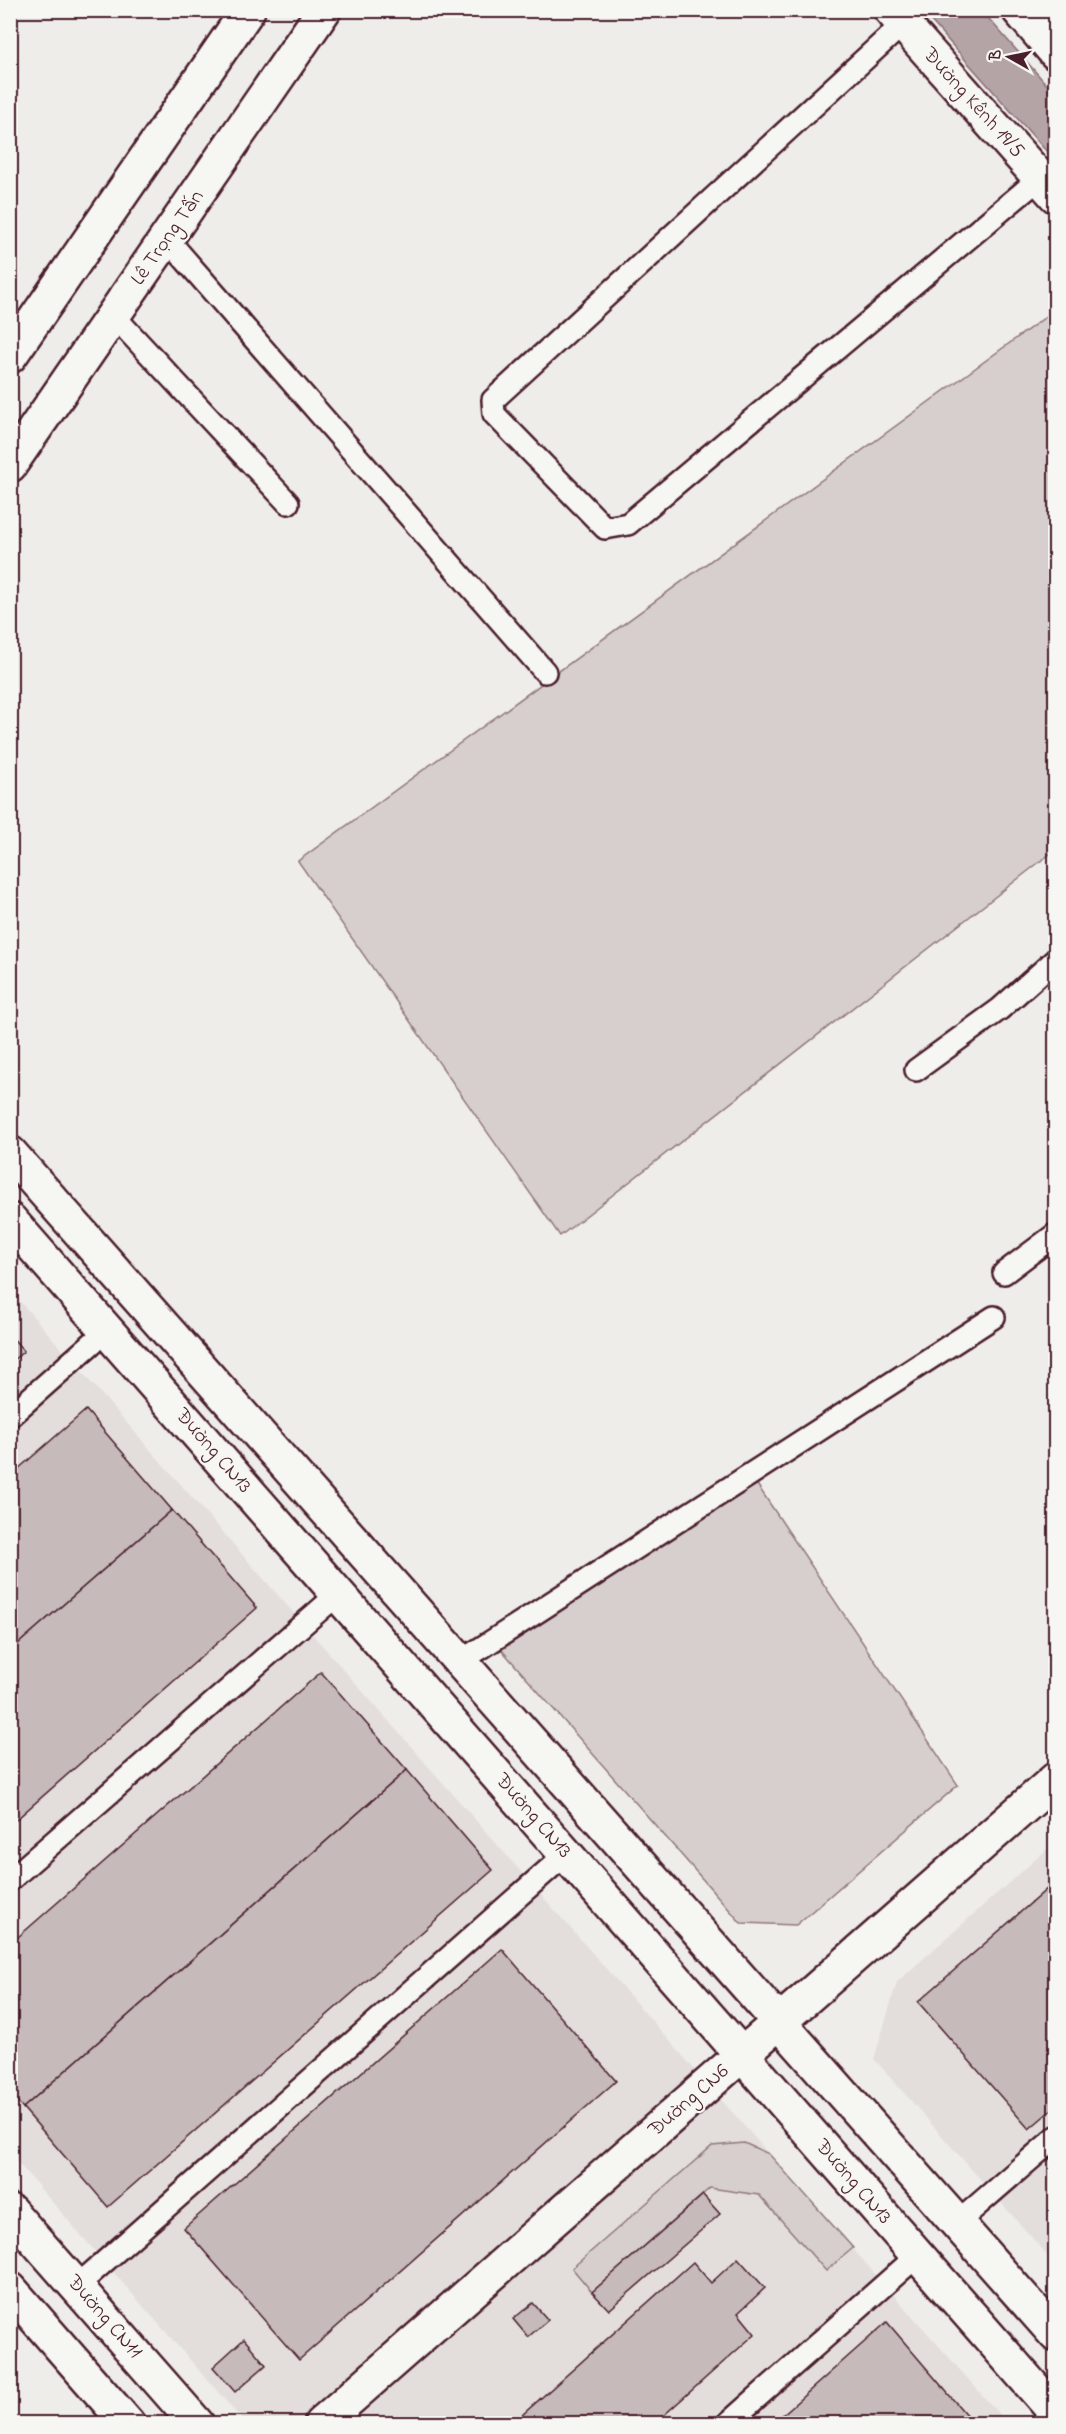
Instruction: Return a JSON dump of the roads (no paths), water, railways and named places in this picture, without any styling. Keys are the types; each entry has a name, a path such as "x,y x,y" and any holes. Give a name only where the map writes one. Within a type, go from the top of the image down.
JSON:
{"street":[{"path":"10,356 248,10"},
{"name":"Lê Trọng Tấn","path":"10,465 113,315 168,240 324,10"},
{"path":"1018,10 1056,53"},
{"name":"Đường Kênh 19/5","path":"897,17 1048,187"},
{"path":"10,1153 1056,2335"},
{"name":"Đường CN13","path":"10,1220 1056,2413"},
{"path":"135,1362 169,1331"},
{"name":"Đường CN6","path":"321,2424 1056,1779"},
{"name":"Đường CN11","path":"10,2211 197,2424"},
{"path":"10,2289 128,2424"}],"lane":[{"path":"897,17 493,400 494,414 605,528 628,524 1048,187"},
{"path":"168,240 544,672"},
{"path":"113,315 288,503"},
{"path":"916,1070 1000,1009 1056,959"},
{"path":"1004,1273 1056,1234"},
{"path":"461,1661 994,1317"},
{"path":"10,1416 107,1330"},
{"path":"10,1880 338,1594"},
{"path":"77,2286 566,1854"},
{"path":"957,2223 1056,2137"},
{"path":"726,2424 917,2256"}]}
